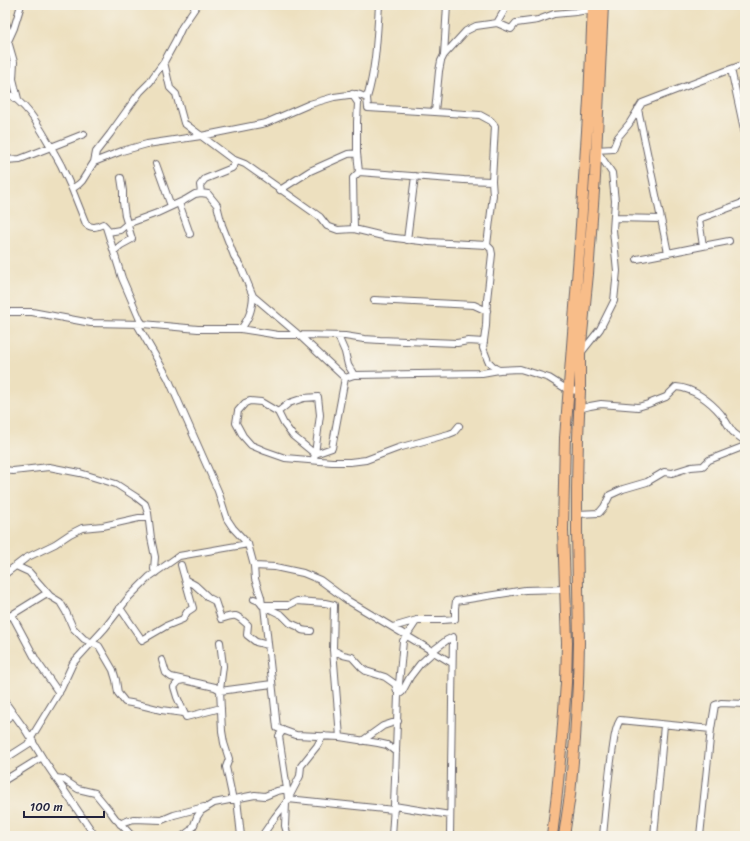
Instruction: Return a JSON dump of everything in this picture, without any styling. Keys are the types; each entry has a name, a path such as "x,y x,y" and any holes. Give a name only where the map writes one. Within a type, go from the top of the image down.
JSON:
{"highway":[{"path":"564,836 570,795 575,739 579,663 577,488 580,354 588,274 603,5"},
{"path":"552,836 566,683 566,589 563,530 565,438 580,241 593,7"},
{"path":"564,487 577,488"}],"street":[{"path":"8,41 14,28 21,5"},
{"path":"72,189 82,181 94,162 96,152 164,62 182,27 197,5"},
{"path":"379,5 377,41 372,82 367,98 368,108 480,114 491,121 495,126 492,181 493,195 487,245"},
{"path":"444,55 447,5"},
{"path":"497,24 504,11 504,5"},
{"path":"435,112 441,61 444,55 466,31 476,26 497,24 511,29 516,23 538,20 554,14 576,12 593,7"},
{"path":"5,21 7,26 8,41 14,62 13,79 18,99"},
{"path":"164,62 170,88 176,94 184,123 232,159 245,164 320,217 327,226 338,230 354,229 407,240 487,245 491,249 492,254 483,348 488,362 499,370"},
{"path":"596,150 613,149 618,137 629,124 642,103 745,64"},
{"path":"731,69 745,134"},
{"path":"5,92 18,99 37,122 61,165 86,224 96,227 102,224 106,227 122,278 140,320 140,324 168,378 218,491 227,519 248,544 263,605 277,728 296,735 340,737 384,744 396,752"},
{"path":"94,162 122,151 147,144 201,136 266,123 323,100 352,94 360,94 367,98"},
{"path":"352,94 358,103 357,153 359,172"},
{"path":"638,109 668,253"},
{"path":"5,160 20,159 84,134"},
{"path":"580,354 600,329 614,301 617,271 613,230 615,200 612,174 596,150"},
{"path":"280,190 310,171 348,154 357,153"},
{"path":"200,193 200,185 205,179 232,168 237,161"},
{"path":"156,164 171,206"},
{"path":"354,229 353,178 359,172 492,181"},
{"path":"407,240 415,176"},
{"path":"114,251 121,244 132,239 126,224 121,178"},
{"path":"108,232 120,230 126,224 179,203 195,194 208,194 217,205 222,225 234,256 241,267 253,296 252,308 245,324 241,329"},
{"path":"703,246 699,219 745,202"},
{"path":"179,203 190,234"},
{"path":"614,218 661,219"},
{"path":"637,259 729,241"},
{"path":"253,296 299,335 345,378"},
{"path":"374,300 474,305 486,311"},
{"path":"5,312 29,311 91,323 140,324 198,329 241,329 278,335 338,336 380,340 456,343 468,341 484,342"},
{"path":"338,336 345,352 348,365 354,375"},
{"path":"345,378 354,375 482,373 499,370 520,369 549,378 568,390 580,391"},
{"path":"314,458 332,448 345,378"},
{"path":"579,409 601,404 638,407 666,397 676,387 684,388 698,394 712,406 721,414 734,432 745,442"},
{"path":"278,412 289,403 304,398 318,397 320,415 314,458"},
{"path":"314,458 293,436 284,424 278,412 262,402 250,401 245,403 238,411 236,423 243,436 251,445 285,458 314,458 350,462 366,460 398,448 449,434 454,432 459,426"},
{"path":"577,514 599,512 604,507 610,495 623,488 647,482 664,472 672,473 691,467 703,466 709,460 745,446"},
{"path":"5,470 13,471 49,467 80,473 116,484 136,497 145,504 148,513 155,558 155,573"},
{"path":"5,574 26,558 55,544 82,528 103,526 139,518 148,518"},
{"path":"5,759 32,739 59,693 73,663 105,628 128,596 155,573 179,556 248,544"},
{"path":"120,608 142,640 166,626 183,619 187,612 193,608 181,565"},
{"path":"16,566 29,572 50,596 60,602 73,628 84,639 100,646 116,680 118,693 125,702 161,710 184,713"},
{"path":"254,566 275,567 303,573 320,580 347,600 452,662"},
{"path":"186,580 195,585 209,598 215,601 220,619 235,615 248,625 247,634 256,642 268,645"},
{"path":"393,627 417,620 455,619 456,601 525,590 566,589"},
{"path":"5,619 47,593"},
{"path":"254,599 282,615 290,623 299,627 300,629 311,630"},
{"path":"263,605 290,605 297,601 334,605 333,650 340,737"},
{"path":"12,615 36,660 59,693"},
{"path":"392,836 398,695 403,641 417,620"},
{"path":"398,695 402,692 420,664 435,648 453,637 450,836"},
{"path":"220,642 223,666 220,682 222,731 224,744 229,759 226,767 235,799 241,836"},
{"path":"333,650 352,658 366,671 385,677 395,684 398,695"},
{"path":"162,660 166,673 174,687 186,717 221,708"},
{"path":"166,673 171,677 215,687 220,691 272,684"},
{"path":"174,687 179,681 184,680"},
{"path":"5,702 32,739 42,757 95,836"},
{"path":"700,836 711,729 715,705 721,703 745,704"},
{"path":"5,720 13,714"},
{"path":"603,836 609,773 618,722 620,720 711,729"},
{"path":"362,740 383,726 398,721"},
{"path":"654,836 664,724"},
{"path":"283,730 278,736 287,789 285,826 288,836"},
{"path":"264,836 264,833 287,801 300,776 302,766 324,736"},
{"path":"5,780 42,757"},
{"path":"56,778 62,779 78,789 95,793 114,818 132,836"},
{"path":"120,824 134,819 162,820 214,803 255,794 265,796 287,789"},
{"path":"287,801 394,808 450,815"},
{"path":"183,836 191,830 196,816 207,806"}]}
